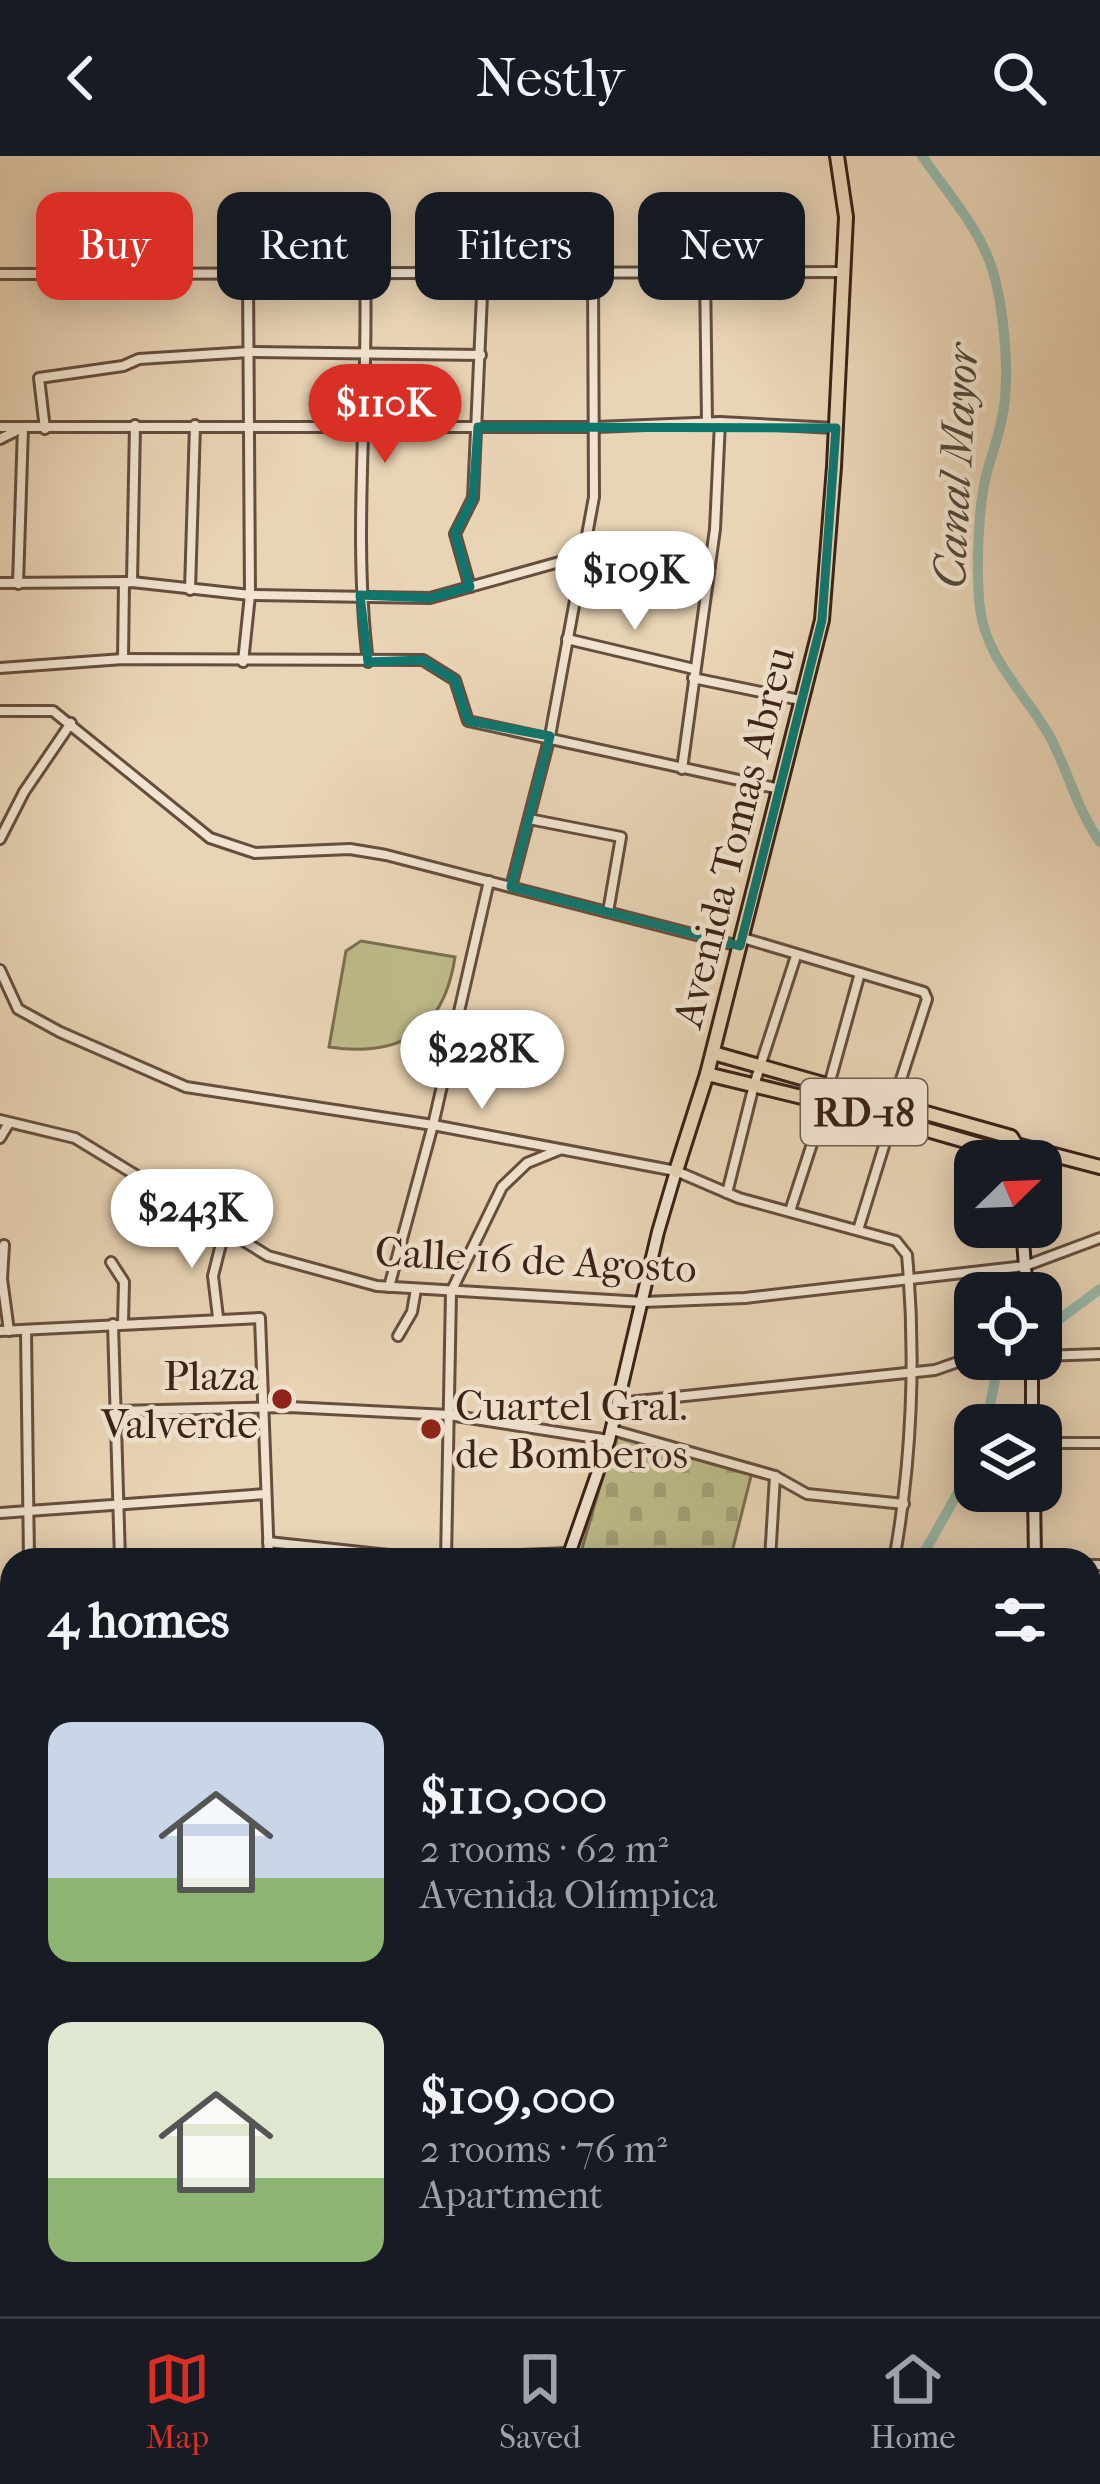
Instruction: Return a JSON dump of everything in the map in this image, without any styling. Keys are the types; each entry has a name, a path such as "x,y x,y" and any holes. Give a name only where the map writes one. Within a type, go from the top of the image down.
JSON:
{"main road":[{"name":"Avenida Tomas Abreu","path":"676,1172 713,1053 822,620 846,217 838,156"},
{"name":"RD-18","path":"713,1053 1012,1140"},
{"name":"RD-18","path":"707,1074 962,1140"},
{"name":"RD-18","path":"1062,1157 1100,1167"},
{"path":"571,1548 610,1435 676,1172"},
{"path":"1024,1248 1025,1272"},
{"path":"1034,1512 1035,1548"}],"street":[{"path":"805,272 844,272"},
{"path":"0,274 217,274"},
{"path":"243,662 250,595 248,300"},
{"path":"365,300 360,595 368,662"},
{"path":"470,587 455,534 472,498 482,300"},
{"path":"511,887 550,736 580,556 595,497 594,300"},
{"path":"706,300 707,422"},
{"path":"45,429 39,378 123,366 139,359 249,352 481,355"},
{"path":"0,427 596,428 720,422 836,428"},
{"path":"682,769 716,529 720,422"},
{"path":"123,659 135,425"},
{"path":"190,590 195,425"},
{"path":"0,439 23,427"},
{"path":"18,584 23,427"},
{"path":"0,583 128,582 250,595 430,598 580,556"},
{"path":"567,639 802,700"},
{"path":"0,668 123,659 423,660 454,680 468,721 780,789"},
{"path":"0,711 53,711 210,838 255,853 350,849 741,942 925,992 927,999 893,1103"},
{"path":"0,839 24,792 71,723"},
{"path":"529,818 621,837 608,912"},
{"path":"388,1287 433,1125 489,881"},
{"path":"728,1193 754,1085 796,956"},
{"path":"0,970 18,1009 186,1087 433,1125 676,1172 728,1193 903,1246 909,1278 910,1372 904,1504 896,1548"},
{"path":"828,1086 860,974"},
{"path":"790,1211 825,1102"},
{"path":"858,1230 892,1120"},
{"path":"0,1138 5,1122"},
{"name":"Calle 16 de Agosto","path":"5,1122 75,1138 268,1256 388,1287 643,1302 745,1298 1025,1266 1100,1238"},
{"path":"446,1548 451,1292 502,1187 526,1162 561,1150"},
{"path":"218,1317 213,1276 225,1228"},
{"path":"4,1245 4,1331 260,1318 268,1548"},
{"path":"111,1262 124,1282 116,1411 120,1548"},
{"path":"398,1336 412,1312 416,1289"},
{"path":"26,1331 29,1548"},
{"path":"1062,1355 1100,1354"},
{"path":"618,1403 934,1370 954,1363"},
{"path":"116,1411 263,1408 448,1415 610,1435 775,1476 808,1494 904,1504"},
{"path":"1062,1443 1100,1443"},
{"path":"771,1548 775,1476"},
{"path":"0,1513 266,1494"},
{"path":"268,1542 331,1548"}],"highlighted area":[{"path":"478,427 836,428 822,620 740,946 511,887 550,736 468,721 455,680 423,660 368,662 360,595 430,598 470,587 455,534 473,498"}],"green space":[{"path":"361,941 455,957 449,982 441,1003 415,1034 378,1048 329,1047 346,951"},
{"path":"615,1434 752,1472 733,1548 582,1548"}],"waterway":[{"name":"Canal Mayor","path":"922,156 981,242 1002,313 1005,401 979,526 984,626 998,660 1049,735 1100,842"},
{"name":"Canal Mayor","path":"1062,1317 1100,1289"},
{"name":"Canal Mayor","path":"990,1404 995,1380"},
{"name":"Canal Mayor","path":"927,1548 954,1499"}],"place":[{"name":"Plaza Valverde","path":"282,1399"},
{"name":"Cuartel Gral. de Bomberos","path":"431,1429"}]}
